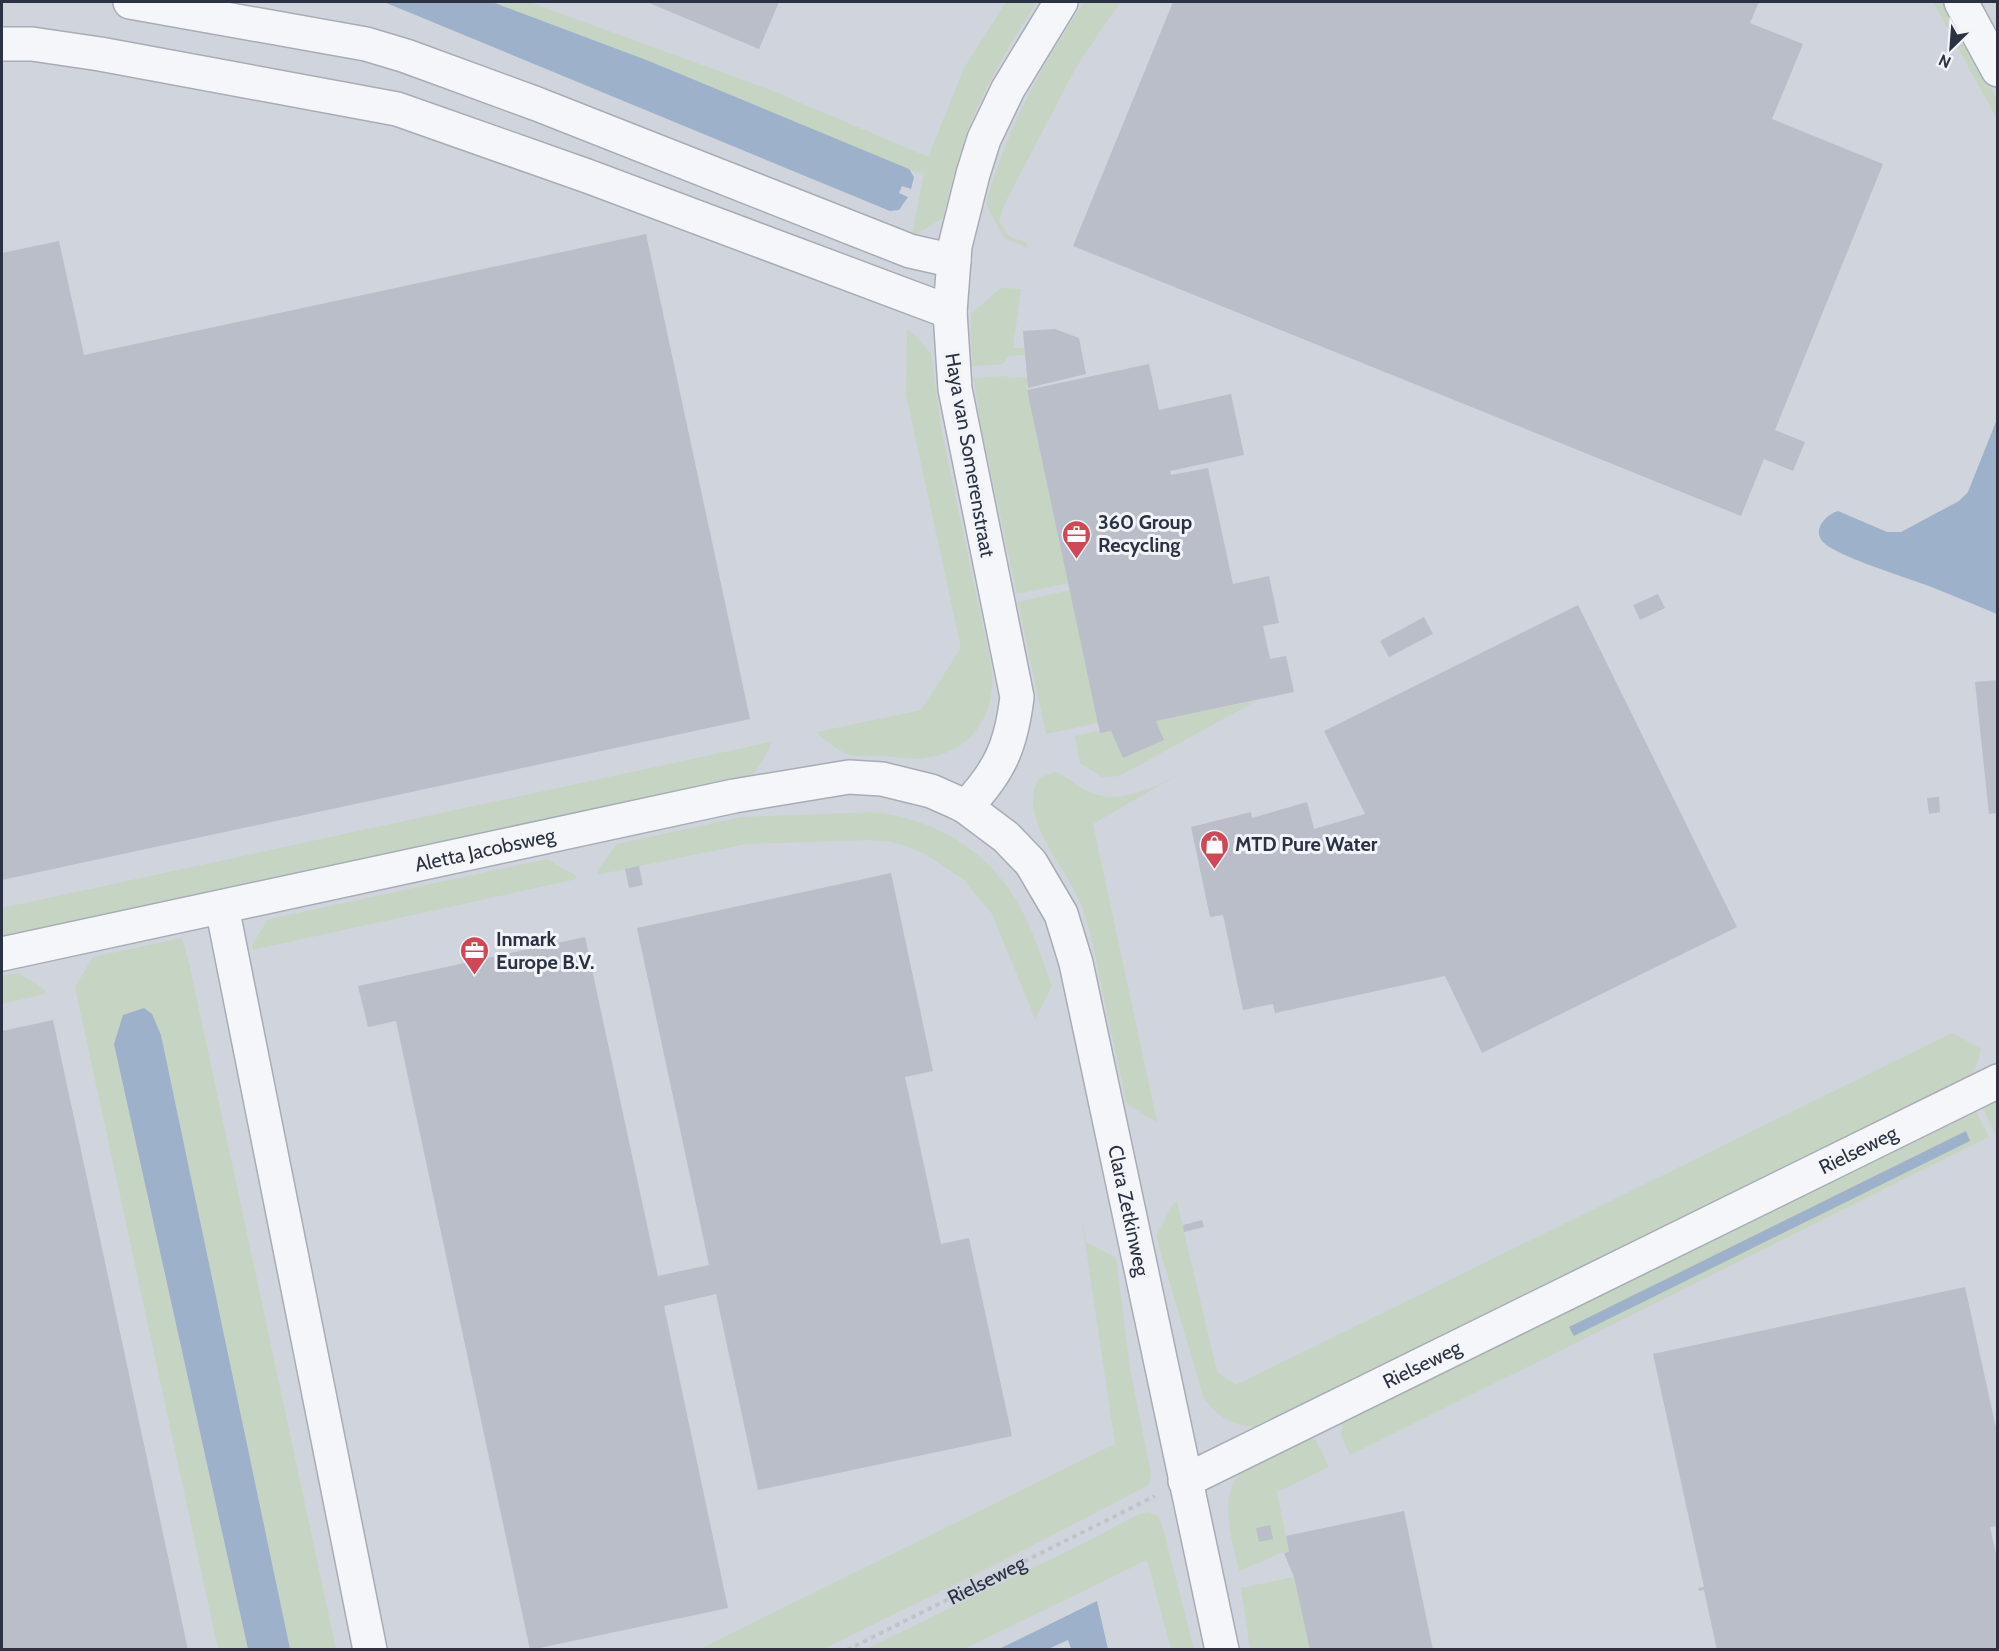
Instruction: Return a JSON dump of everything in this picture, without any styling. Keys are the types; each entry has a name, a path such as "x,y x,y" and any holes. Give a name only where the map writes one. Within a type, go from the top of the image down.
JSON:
{"street":[{"path":"130,2 366,44 406,56 537,104 910,251 954,261"},
{"name":"Haya van Somerenstraat","path":"966,807 984,788 1001,762 1013,729 1017,697 955,389 950,312 954,261 964,204 984,140 1008,89 1061,2"},
{"path":"1960,2 1998,70"},
{"path":"2,44 32,44 100,54 397,109 590,177 950,312"},
{"name":"Aletta Jacobsweg","path":"2,954 734,796 849,777 882,778 931,791 966,807"},
{"name":"Clara Zetkinweg","path":"966,807 1006,837 1031,863 1060,914 1076,963 1222,1650"},
{"path":"222,907 370,1650"},
{"name":"Rielseweg","path":"1185,1481 1998,1081"}],"path":[{"name":"Rielseweg","path":"847,1650 1185,1481"}],"shaded area":[{"path":"2,2 1997,2 1997,1649 2,1649"}],"green space":[{"path":"492,2 529,2 768,89 928,157 964,68 1006,2 1037,2 997,68 972,119 943,218 912,235 924,173 912,171 649,61"},
{"path":"1084,2 1120,2 1075,69 1004,205 999,222 1010,237 1027,243 1027,248 1004,238 986,204 1004,148 1027,98"},
{"path":"1933,2 1945,2 1997,99 1997,119"},
{"path":"1001,288 1021,289 1013,348 1025,348 1025,355 1009,356 1003,364 972,366 971,314"},
{"path":"907,330 912,332 931,354 942,433 991,664 991,698 979,726 969,738 942,754 914,759 855,756 836,748 817,732 921,710 961,648 906,394"},
{"path":"1027,377 1027,390 1068,583 1017,594 980,422 974,378"},
{"path":"1070,590 1107,721 1046,734 1018,602"},
{"path":"1258,700 1119,776 1102,777 1080,763 1075,736 1110,728 1123,758 1164,740 1156,721"},
{"path":"771,742 754,774 2,936 2,908"},
{"path":"1213,754 1093,824 1157,1122 1128,1105 1126,1101 1089,928 1077,895 1037,823 1034,792 1039,778 1055,772 1091,793 1123,796 1138,793 1154,787"},
{"path":"873,812 915,821 954,838 987,863 1001,879 1026,918 1052,986 1035,1019 992,914 963,879 912,848 892,842 867,840 746,844 597,875 598,870 617,844 742,817"},
{"path":"547,859 575,875 577,879 252,950 252,945 270,919"},
{"path":"182,938 336,1649 290,1649 161,1035 152,1014 144,1009 114,1044 248,1649 218,1649 75,987 93,957"},
{"path":"18,973 45,990 45,994 2,1004 2,976"},
{"path":"1952,1033 1981,1049 1969,1080 1259,1427 1250,1427 1226,1419 1214,1410 1203,1396 1156,1236 1173,1204 1177,1202 1217,1372 1236,1385"},
{"path":"1997,1096 1997,1138 1981,1104"},
{"path":"1974,1108 1989,1137 1350,1455 1341,1435 1344,1419"},
{"path":"1081,1215 1086,1242 1116,1258 1130,1369 1151,1473 1147,1486 993,1566 823,1649 700,1649 1115,1444"},
{"path":"1308,1438 1316,1440 1329,1467 1277,1492 1289,1552 1281,1553 1239,1571 1228,1515 1232,1488 1238,1476 1271,1455"},
{"path":"1149,1512 1158,1516 1162,1525 1194,1649 1171,1649 1147,1560 964,1649 866,1649 1139,1514"},
{"path":"1294,1577 1310,1649 1250,1649 1241,1588"}],"water":[{"path":"384,2 492,2 649,61 909,169 914,177 911,189 902,186 899,193 908,197 899,210 890,211"},
{"path":"1997,419 1997,614 1842,554 1823,542 1819,528 1825,519 1838,511 1887,532 1901,532 1959,501 1968,492"},
{"path":"144,1008 152,1014 161,1035 290,1649 248,1649 114,1044 123,1015"},
{"path":"1966,1131 1970,1141 1574,1336 1569,1327"},
{"path":"1097,1601 1108,1649 1071,1649 1068,1640 1048,1649 999,1649"}],"building":[{"path":"647,2 779,2 759,49"},
{"path":"1173,2 1759,2 1750,23 1803,44 1772,119 1883,164 1775,430 1805,442 1793,471 1764,459 1741,516 1073,246"},
{"path":"646,234 750,719 2,880 2,253 59,241 84,355"},
{"path":"1055,329 1079,338 1086,374 1028,388 1023,331"},
{"path":"1149,364 1159,410 1231,394 1244,455 1170,471 1171,475 1208,468 1233,584 1269,576 1279,623 1263,626 1270,659 1286,656 1294,692 1156,721 1164,740 1123,758 1111,731 1100,733 1027,390"},
{"path":"1658,594 1665,608 1640,620 1633,605"},
{"path":"1578,605 1737,927 1482,1053 1445,976 1275,1013 1273,1004 1243,1010 1223,915 1210,917 1191,827 1251,812 1252,818 1307,802 1314,829 1365,814 1324,731"},
{"path":"1424,617 1433,634 1389,657 1380,641"},
{"path":"1998,680 1998,813 1989,814 1975,682"},
{"path":"1939,797 1940,812 1929,814 1927,798"},
{"path":"639,866 643,885 629,888 625,869"},
{"path":"891,873 933,1071 905,1077 941,1244 969,1238 1012,1436 758,1490 716,1294 664,1306 728,1608 530,1650 396,1021 368,1027 358,986 585,937 658,1276 709,1265 637,928"},
{"path":"53,1020 188,1650 2,1650 2,1031"},
{"path":"1202,1220 1204,1227 1184,1232 1183,1225"},
{"path":"1965,1287 1998,1437 1998,1526 1990,1527 1998,1563 1998,1650 1717,1650 1704,1590 1699,1591 1698,1588 1704,1587 1653,1354"},
{"path":"1404,1511 1433,1650 1310,1650 1294,1577 1284,1553 1289,1552 1286,1536"},
{"path":"1270,1525 1273,1539 1259,1542 1256,1528"}],"place":[{"name":"360 Group Recycling","path":"1077,560"},
{"name":"MTD Pure Water","path":"1214,870"},
{"name":"Inmark Europe B.V.","path":"475,976"}]}
